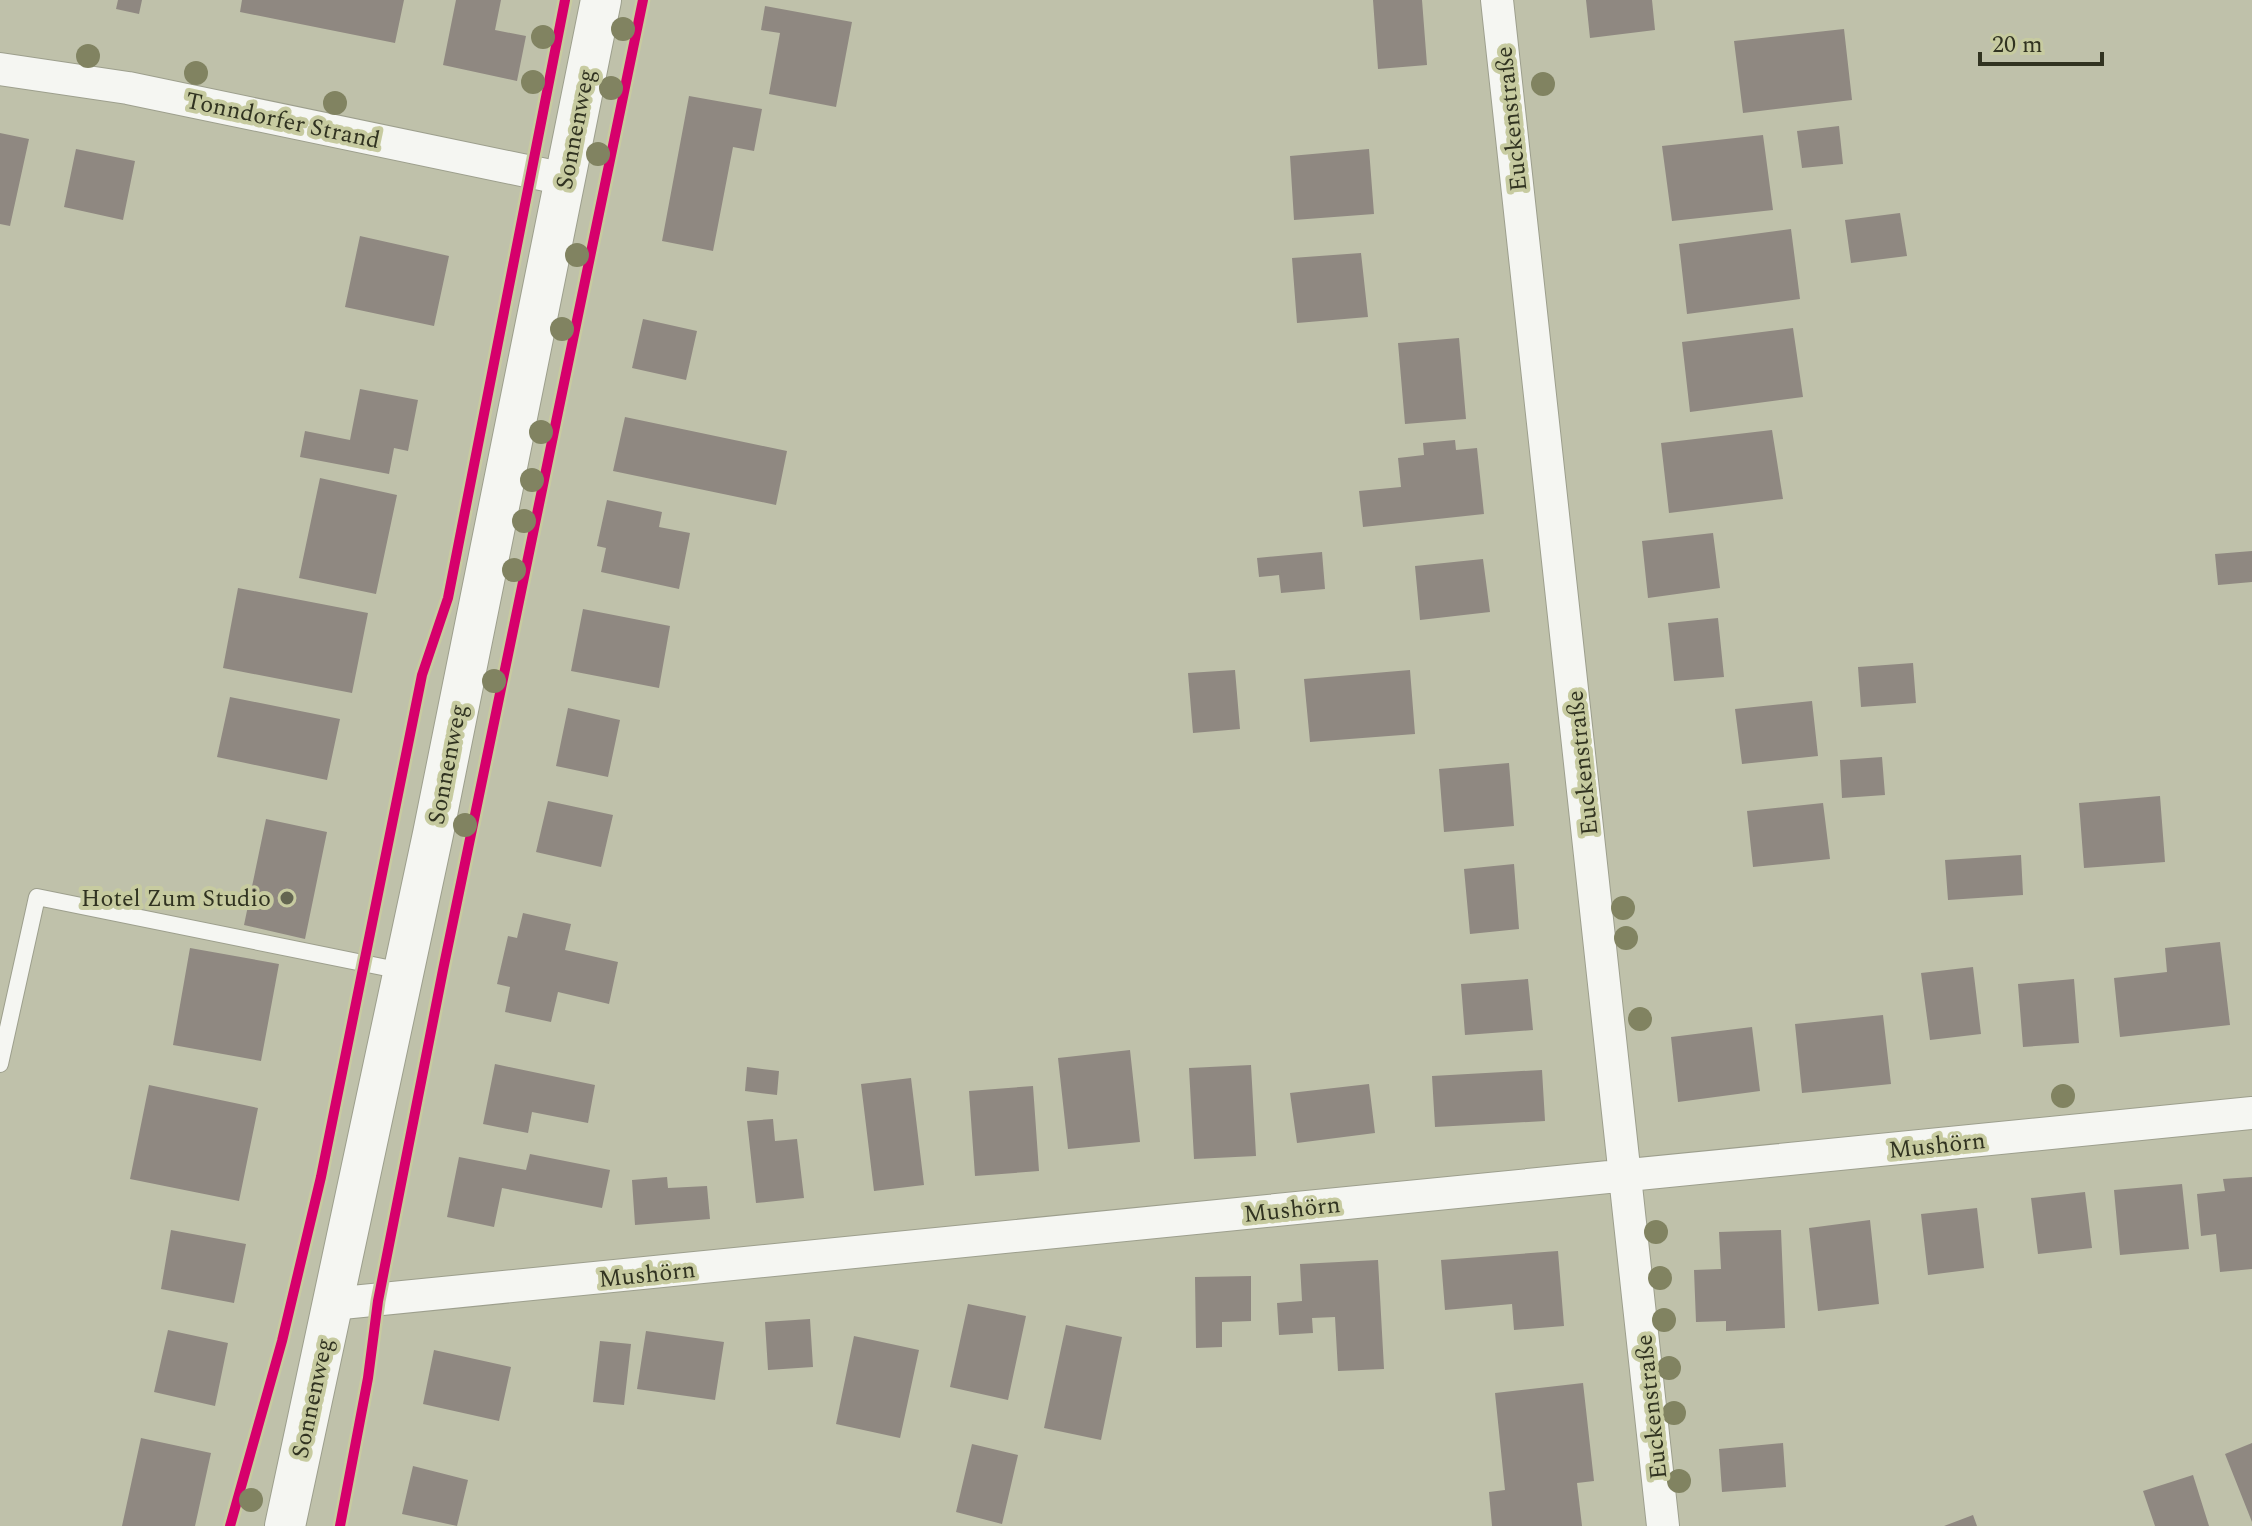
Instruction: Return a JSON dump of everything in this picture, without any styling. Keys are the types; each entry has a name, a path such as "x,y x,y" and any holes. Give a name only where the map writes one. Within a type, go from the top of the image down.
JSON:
{"street":[{"name":"Sonnenweg","path":"285,1526 404,971 601,0"},
{"name":"Euckenstraße","path":"1497,0 1663,1526"},
{"name":"Tonndorfer Strand","path":"0,69 128,88 565,179"},
{"name":"Mushörn","path":"332,1304 2252,1113"}],"lane":[{"path":"0,1064 37,897 404,971"}],"building":[{"path":"118,0 142,0 139,14 116,9"},
{"path":"242,0 404,0 395,43 240,12"},
{"path":"456,0 501,0 495,30 526,36 517,81 443,65"},
{"path":"1373,0 1422,0 1427,65 1378,69"},
{"path":"1586,0 1652,0 1655,30 1590,38"},
{"path":"765,6 852,22 836,107 769,94 780,33 761,30"},
{"path":"1844,29 1852,100 1743,113 1734,41"},
{"path":"689,96 762,109 754,151 733,147 713,251 662,241"},
{"path":"1839,126 1843,164 1802,168 1797,131"},
{"path":"0,133 29,139 10,226 0,224"},
{"path":"1763,135 1773,210 1672,221 1662,146"},
{"path":"76,149 135,161 123,220 64,207"},
{"path":"1369,149 1374,214 1294,220 1290,156"},
{"path":"1900,213 1907,256 1851,263 1845,220"},
{"path":"1791,229 1800,299 1687,314 1679,244"},
{"path":"360,236 449,256 434,326 345,307"},
{"path":"1361,253 1368,317 1297,323 1292,258"},
{"path":"643,319 697,331 686,380 632,368"},
{"path":"1793,328 1803,397 1690,412 1682,342"},
{"path":"1459,338 1466,419 1405,424 1398,343"},
{"path":"360,389 418,400 408,451 394,448 389,474 300,457 305,431 350,440"},
{"path":"625,417 787,451 776,505 613,471"},
{"path":"1772,430 1783,499 1669,513 1661,443"},
{"path":"1455,440 1456,450 1477,448 1484,514 1363,527 1359,491 1401,487 1398,458 1424,455 1423,443"},
{"path":"320,478 397,495 376,594 299,578"},
{"path":"607,500 662,512 659,527 690,533 679,589 601,572 606,548 597,546"},
{"path":"1713,533 1720,588 1648,598 1642,541"},
{"path":"2252,551 2252,582 2218,585 2215,554"},
{"path":"1322,552 1325,589 1281,593 1279,575 1259,577 1257,558"},
{"path":"1483,559 1490,612 1420,620 1415,566"},
{"path":"238,588 368,613 352,693 223,668"},
{"path":"583,609 670,626 659,688 571,671"},
{"path":"1718,618 1724,677 1674,681 1668,623"},
{"path":"1913,663 1916,703 1861,707 1858,667"},
{"path":"1235,670 1240,729 1193,733 1188,673"},
{"path":"1410,670 1415,734 1310,742 1304,679"},
{"path":"230,697 340,719 327,780 217,757"},
{"path":"1812,701 1818,756 1742,764 1735,709"},
{"path":"568,708 620,720 608,777 556,766"},
{"path":"1882,757 1885,795 1842,798 1840,760"},
{"path":"1509,763 1514,826 1444,832 1439,769"},
{"path":"2160,796 2165,862 2084,868 2079,803"},
{"path":"548,801 613,815 601,867 536,852"},
{"path":"1823,803 1830,859 1753,867 1747,811"},
{"path":"266,819 327,832 305,939 244,925"},
{"path":"2021,855 2023,895 1948,900 1945,860"},
{"path":"1514,864 1519,929 1470,934 1464,869"},
{"path":"523,913 571,924 565,950 618,962 609,1004 558,992 551,1022 505,1012 510,987 497,984 508,936 517,938"},
{"path":"2220,942 2230,1025 2120,1037 2114,978 2167,972 2165,948"},
{"path":"190,948 279,964 261,1061 173,1045"},
{"path":"1973,967 1981,1034 1930,1040 1921,973"},
{"path":"1528,979 1533,1030 1465,1035 1461,984"},
{"path":"2074,979 2079,1043 2023,1047 2018,984"},
{"path":"1883,1015 1891,1084 1802,1093 1795,1024"},
{"path":"1752,1027 1760,1091 1678,1102 1671,1037"},
{"path":"1130,1050 1140,1142 1068,1149 1058,1058"},
{"path":"495,1064 595,1085 588,1123 532,1112 528,1133 483,1124"},
{"path":"1251,1065 1256,1156 1194,1159 1189,1068"},
{"path":"747,1067 779,1071 777,1095 745,1091"},
{"path":"1542,1070 1545,1121 1435,1127 1432,1076"},
{"path":"911,1078 924,1185 874,1191 861,1084"},
{"path":"1369,1084 1375,1133 1297,1143 1290,1093"},
{"path":"149,1085 258,1108 239,1201 130,1179"},
{"path":"1033,1086 1039,1171 975,1176 969,1091"},
{"path":"773,1119 775,1141 797,1139 804,1198 756,1203 747,1121"},
{"path":"530,1154 610,1170 602,1208 502,1188 494,1227 447,1217 459,1157 526,1170"},
{"path":"667,1177 668,1188 707,1186 710,1219 635,1225 632,1180"},
{"path":"2252,1177 2252,1269 2220,1272 2216,1234 2201,1236 2197,1194 2225,1191 2223,1179"},
{"path":"2182,1184 2189,1249 2120,1255 2114,1190"},
{"path":"2085,1192 2092,1248 2038,1254 2031,1198"},
{"path":"1977,1208 1984,1268 1928,1275 1921,1214"},
{"path":"1870,1220 1879,1304 1818,1311 1809,1228"},
{"path":"171,1230 246,1244 234,1303 161,1289"},
{"path":"1781,1230 1785,1328 1726,1331 1726,1321 1696,1322 1694,1270 1721,1269 1719,1232"},
{"path":"1558,1251 1564,1326 1514,1330 1512,1304 1445,1310 1441,1260"},
{"path":"1378,1260 1384,1369 1338,1371 1335,1317 1312,1318 1313,1333 1279,1335 1277,1303 1302,1301 1300,1264"},
{"path":"1251,1276 1251,1321 1222,1322 1222,1347 1196,1348 1195,1277"},
{"path":"968,1304 1026,1316 1008,1400 950,1387"},
{"path":"810,1319 813,1367 768,1370 765,1322"},
{"path":"1066,1325 1122,1337 1101,1440 1044,1428"},
{"path":"168,1330 228,1343 215,1406 154,1392"},
{"path":"646,1331 724,1342 715,1400 637,1389"},
{"path":"854,1336 919,1350 900,1438 836,1424"},
{"path":"600,1341 631,1344 624,1405 593,1402"},
{"path":"434,1350 511,1367 499,1421 423,1404"},
{"path":"1583,1383 1594,1481 1577,1483 1582,1526 1492,1526 1489,1492 1505,1490 1495,1393"},
{"path":"141,1438 211,1453 195,1526 122,1526"},
{"path":"1783,1443 1786,1487 1722,1492 1719,1449"},
{"path":"2252,1443 2252,1522 2225,1454"},
{"path":"972,1444 1018,1455 1002,1524 956,1512"},
{"path":"413,1466 468,1480 457,1526 402,1514"},
{"path":"2193,1475 2209,1526 2155,1526 2143,1491"},
{"path":"1973,1515 1977,1526 1944,1526"}],"cycle path":[{"path":"230,1526 282,1341 321,1177 422,675 448,598 565,0"},
{"path":"340,1526 368,1378 378,1301 443,970 643,0"}],"place":[{"name":"Hotel Zum Studio","path":"287,898"}]}
